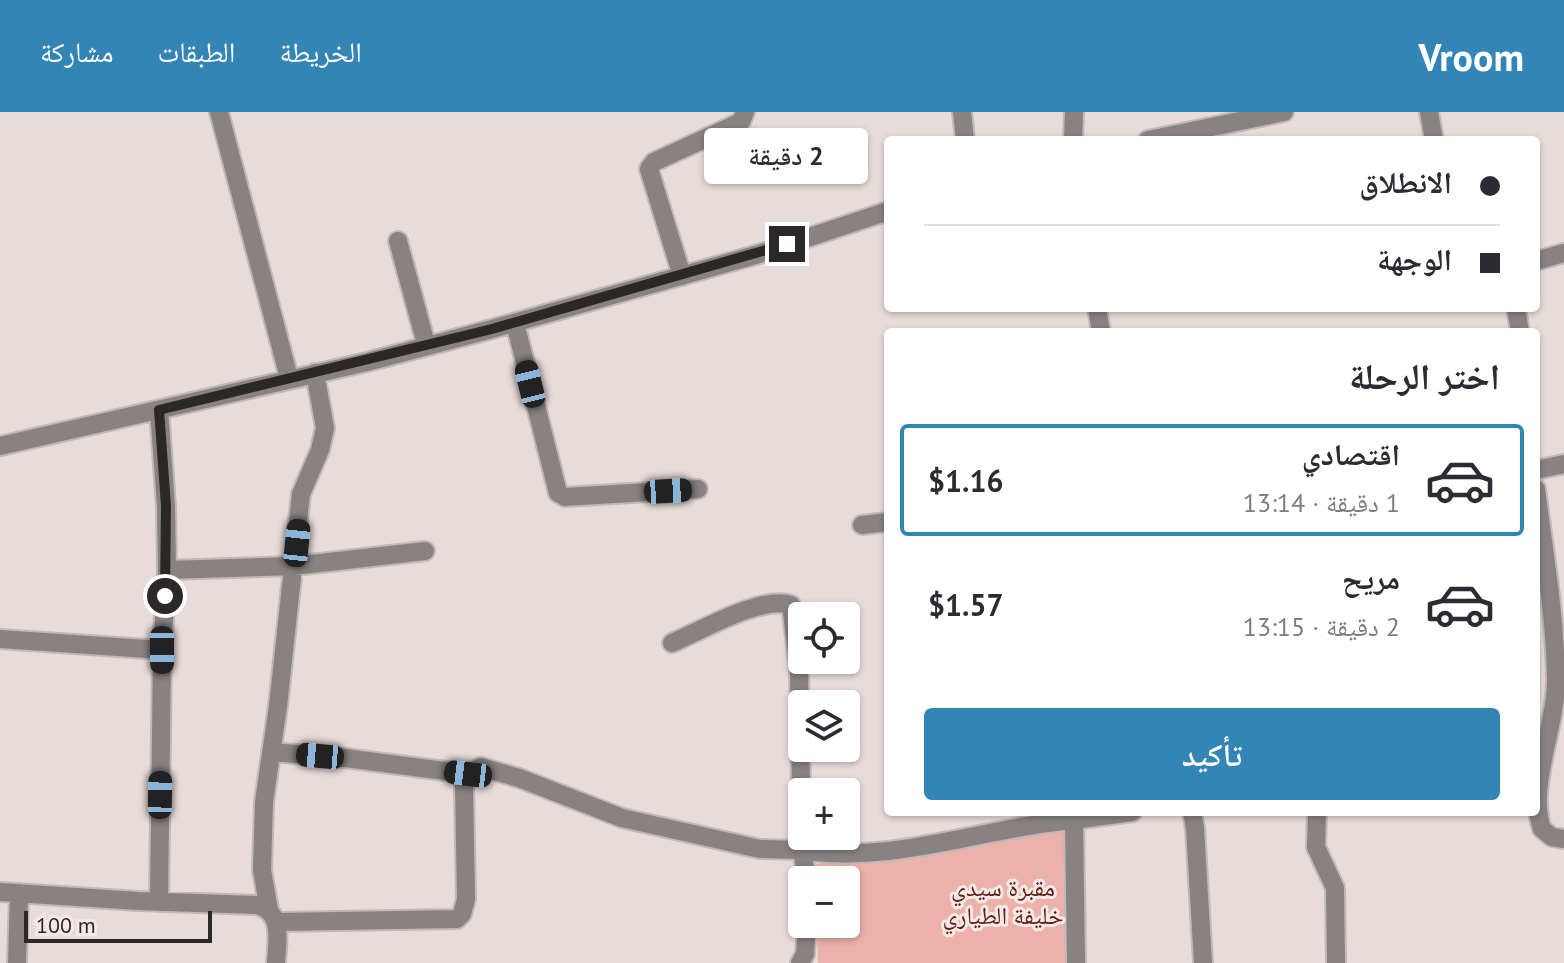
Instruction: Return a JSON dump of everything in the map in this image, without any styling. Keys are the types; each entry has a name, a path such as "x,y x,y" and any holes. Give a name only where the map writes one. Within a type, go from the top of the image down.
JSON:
{"street":[{"path":"219,112 289,378"},
{"path":"682,276 649,169 654,162 741,122 745,112"},
{"path":"962,112 965,136"},
{"path":"1073,136 1074,112"},
{"path":"1167,136 1284,112"},
{"path":"1429,112 1433,136"},
{"path":"0,446 515,323 682,276 884,212"},
{"path":"398,241 426,344"},
{"path":"1540,260 1564,253"},
{"path":"515,323 558,493 565,497 698,489"},
{"path":"276,963 273,916 262,880 261,838 301,494 320,450 325,428 315,373"},
{"path":"159,410 167,570 162,650 159,902"},
{"path":"1540,469 1564,464"},
{"path":"1540,504 1556,562 1560,667 1540,776"},
{"path":"862,525 884,522"},
{"path":"167,570 294,566 425,551"},
{"path":"672,643 750,608 784,603 791,605 799,670 801,778"},
{"path":"0,639 162,650"},
{"path":"271,752 468,774"},
{"path":"17,963 9,892 159,902 252,904 273,916 457,919 462,914 466,899 464,785 468,774 474,769 489,769 622,818 760,849 788,850"},
{"path":"1540,813 1542,829 1552,837 1564,839"},
{"path":"805,866 802,850 822,853 914,847 1038,823 1103,816"},
{"path":"1192,816 1203,963"},
{"path":"1317,816 1316,847 1335,888 1336,963"},
{"path":"1074,820 1076,963"},
{"path":"800,963 805,954 806,938"}],"green space":[{"name":"مقبرة سيدي خليفة الطياري","path":"1057,827 1065,834 1068,963 818,963 817,938 860,938 860,866 816,864 934,851"}],"route":[{"path":"165,596 166,506 159,410 367,362 492,329 787,244"}]}
